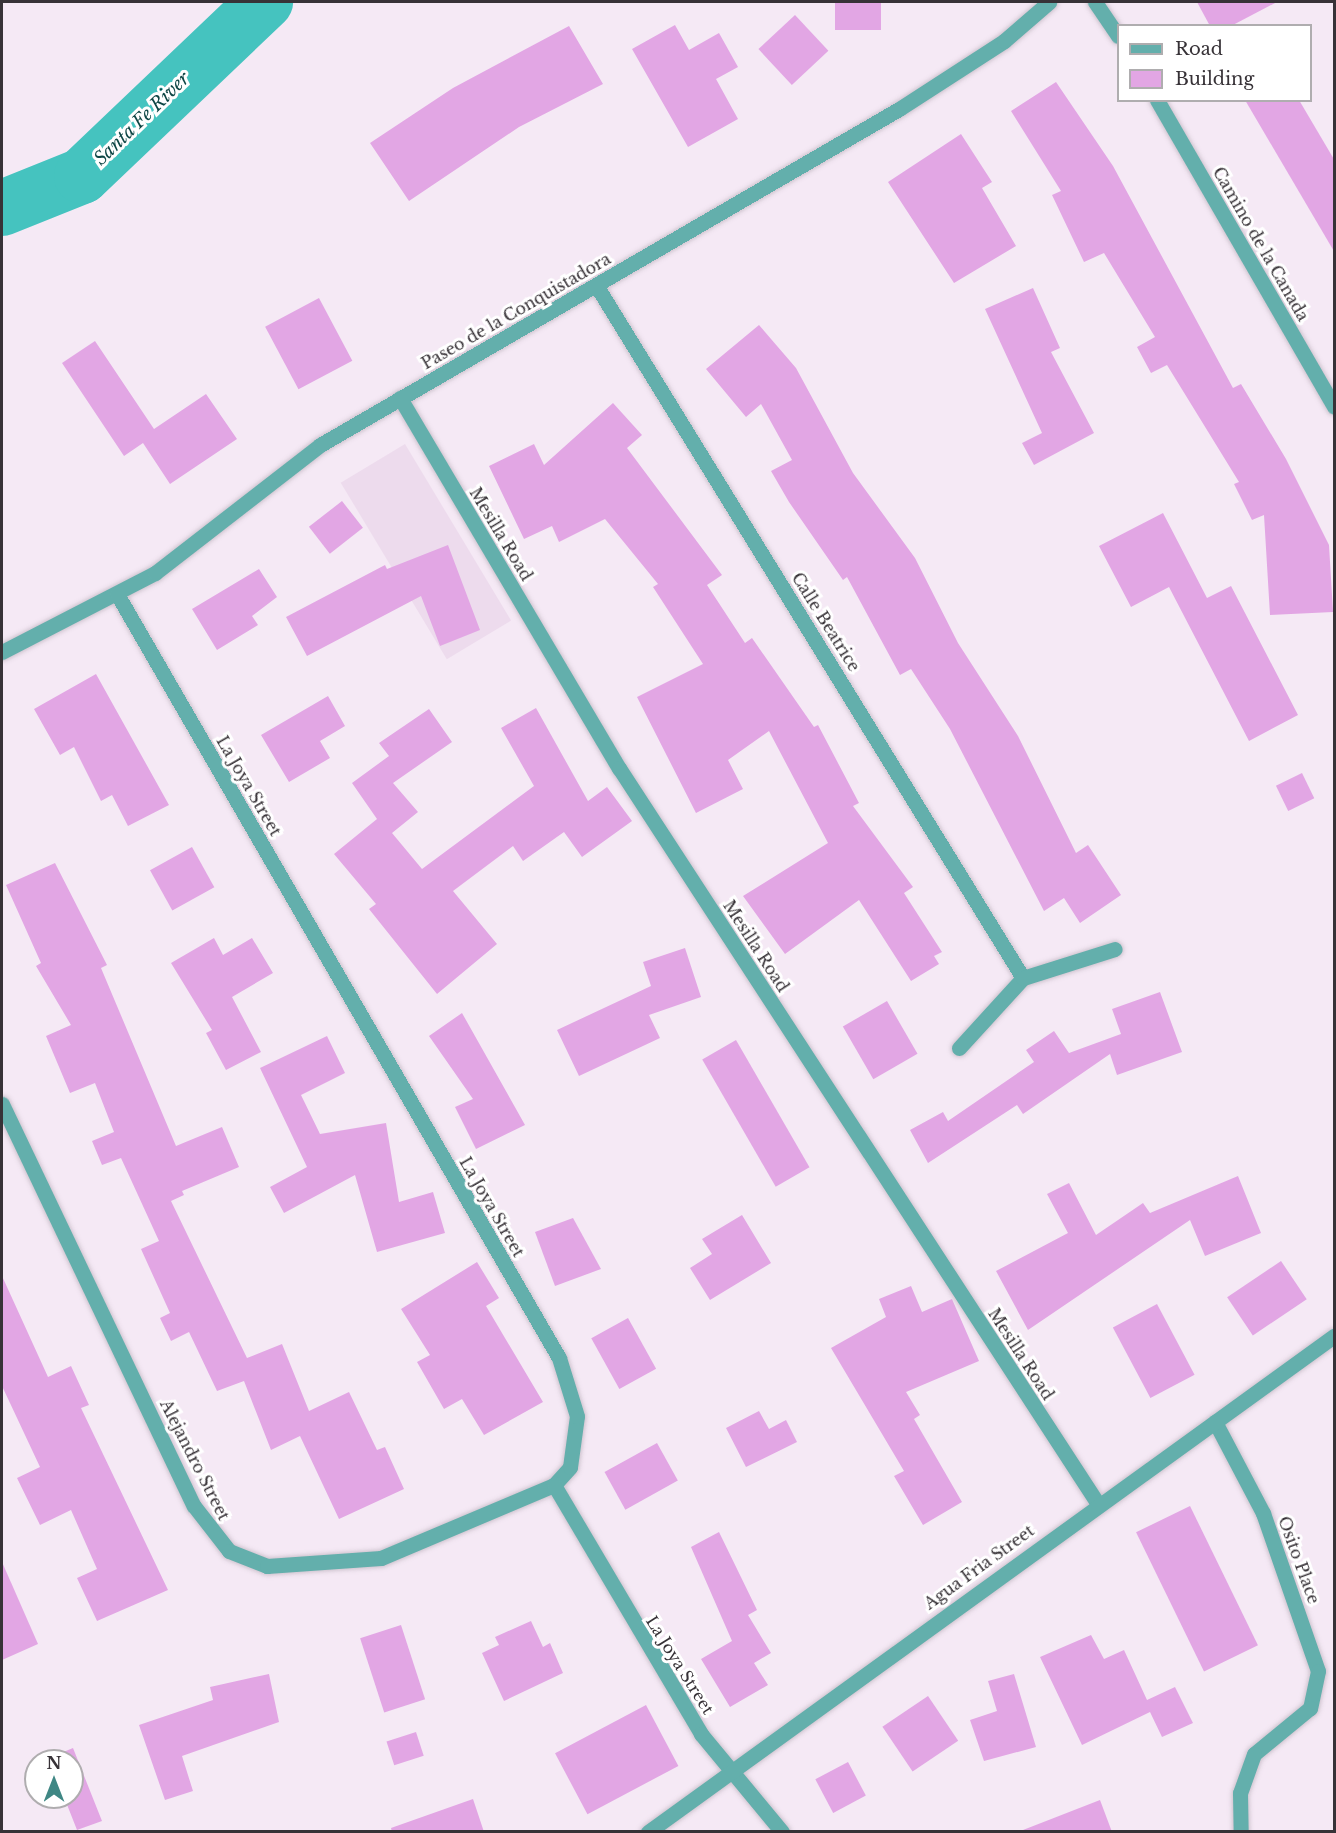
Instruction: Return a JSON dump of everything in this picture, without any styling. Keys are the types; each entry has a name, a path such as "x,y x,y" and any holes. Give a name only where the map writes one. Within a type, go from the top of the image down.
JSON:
{"street":[{"name":"Paseo de la Conquistadora","path":"2,652 165,567 320,445 899,109 1004,41 1049,2"},
{"path":"1095,2 1117,33"},
{"name":"Camino de la Canada","path":"1158,102 1335,406"},
{"name":"Calle Beatrice","path":"596,285 1023,978"},
{"name":"Mesilla Road","path":"400,398 619,768 1098,1504"},
{"name":"La Joya Street","path":"117,594 559,1358 575,1401 577,1436 570,1467 554,1485 701,1734 782,1832"},
{"path":"959,1048 1023,978 1115,949"},
{"name":"Alejandro Street","path":"2,1104 194,1506 229,1551 267,1566 381,1558 554,1485"},
{"name":"Agua Fria Street","path":"648,1832 1098,1504 1335,1336"},
{"name":"Osito Place","path":"1215,1422 1263,1513 1318,1671 1310,1708 1254,1754 1240,1793 1241,1832"}],"shaded area":[{"path":"405,444 511,621 447,659 341,483"}],"building":[{"path":"835,2 881,2 881,30 835,30"},
{"path":"1197,2 1277,2 1235,24 1209,24"},
{"path":"795,15 828,51 792,85 758,49"},
{"path":"675,25 689,50 719,33 738,67 716,79 738,119 688,147 632,49"},
{"path":"569,26 603,84 519,127 409,201 370,143 453,88"},
{"path":"1056,82 1113,166 1233,388 1241,384 1286,459 1329,545 1333,612 1270,615 1264,515 1252,520 1234,484 1239,482 1167,365 1151,373 1137,347 1155,337 1104,253 1084,262 1052,195 1061,191 1011,111"},
{"path":"1246,102 1300,102 1335,161 1335,253"},
{"path":"961,134 992,182 982,188 1016,246 954,283 888,182"},
{"path":"1033,288 1060,348 1051,352 1094,433 1034,465 1022,443 1042,433 985,309"},
{"path":"319,298 352,361 298,389 265,327"},
{"path":"759,325 796,368 853,473 915,558 958,643 1018,736 1076,853 1088,845 1121,895 1080,923 1064,898 1044,911 950,729 911,669 900,675 847,577 843,580 789,502 771,471 792,460 761,404 746,417 706,369"},
{"path":"95,341 154,429 206,394 237,439 170,484 143,443 124,456 62,363"},
{"path":"613,403 642,435 627,448 722,575 707,585 745,643 752,638 814,727 818,725 859,803 853,806 913,887 904,893 942,952 934,956 939,964 911,981 859,900 785,954 743,896 828,843 769,731 728,760 743,789 696,813 637,697 703,664 653,587 658,584 605,519 559,542 552,526 524,539 489,466 534,444 544,465"},
{"path":"342,501 363,528 330,554 309,527"},
{"path":"1163,513 1207,598 1231,586 1298,715 1249,741 1169,587 1131,607 1099,546"},
{"path":"448,545 480,630 440,646 421,596 307,656 286,617 385,565 387,569"},
{"path":"259,569 277,597 252,616 258,625 217,650 192,609"},
{"path":"96,674 169,805 128,826 112,795 101,801 74,747 60,755 34,709"},
{"path":"328,696 345,726 320,741 330,758 289,782 261,735"},
{"path":"536,708 588,801 607,787 632,821 582,857 564,832 523,861 513,846 453,891 497,944 437,994 369,909 376,904 334,854 377,819 352,783 389,756 379,743 429,709 452,742 393,783 418,812 392,833 422,869 534,786 501,728"},
{"path":"1302,773 1314,798 1288,811 1276,786"},
{"path":"192,847 214,887 172,911 150,870"},
{"path":"55,863 107,965 101,968 176,1146 222,1127 239,1167 182,1191 184,1195 171,1201 247,1358 282,1344 309,1411 349,1392 377,1450 385,1447 404,1489 339,1519 300,1436 271,1450 244,1381 217,1391 189,1332 171,1341 160,1318 170,1313 141,1249 159,1241 121,1158 102,1165 92,1141 114,1132 95,1083 70,1093 46,1036 71,1025 36,966 41,963 6,885"},
{"path":"214,938 223,955 252,938 273,973 232,997 261,1052 226,1070 206,1033 212,1030 171,963"},
{"path":"685,948 701,997 649,1015 660,1038 579,1076 557,1030 651,986 643,962"},
{"path":"1160,992 1182,1052 1117,1075 1110,1054 1023,1114 1017,1105 928,1163 910,1130 943,1112 948,1121 1034,1062 1026,1050 1054,1031 1069,1053 1121,1034 1112,1009"},
{"path":"887,1001 918,1054 873,1079 843,1026"},
{"path":"462,1013 525,1125 476,1149 455,1107 473,1099 429,1036"},
{"path":"327,1036 345,1073 301,1095 320,1134 386,1123 399,1202 433,1192 445,1233 377,1252 355,1175 284,1213 270,1187 307,1167 260,1068"},
{"path":"736,1040 810,1167 776,1187 702,1060"},
{"path":"1238,1176 1261,1233 1205,1256 1190,1220 1028,1330 996,1271 1068,1233 1047,1194 1069,1183 1096,1235 1143,1203 1150,1213"},
{"path":"742,1215 771,1263 710,1300 690,1268 712,1254 702,1239"},
{"path":"573,1218 601,1269 555,1286 535,1232"},
{"path":"1281,1261 1307,1299 1253,1335 1227,1297"},
{"path":"477,1262 499,1298 486,1306 543,1402 484,1435 462,1399 444,1409 417,1362 430,1355 401,1309"},
{"path":"2,1276 48,1377 71,1366 89,1405 81,1408 168,1590 97,1621 77,1578 97,1569 71,1510 40,1525 17,1478 40,1467 2,1386"},
{"path":"911,1286 922,1312 952,1299 979,1361 906,1392 920,1415 914,1419 962,1502 923,1525 894,1476 904,1471 831,1348 886,1317 879,1299"},
{"path":"1157,1304 1195,1375 1150,1398 1113,1327"},
{"path":"628,1318 656,1369 619,1389 591,1338"},
{"path":"759,1411 769,1429 786,1420 797,1442 746,1467 726,1428"},
{"path":"657,1443 678,1481 625,1510 605,1472"},
{"path":"1190,1506 1258,1645 1204,1672 1136,1532"},
{"path":"719,1532 757,1610 748,1615 771,1653 754,1663 768,1685 730,1707 701,1659 732,1641 691,1547"},
{"path":"2,1562 38,1644 2,1660"},
{"path":"531,1621 543,1647 550,1643 563,1673 504,1701 482,1653 499,1645 495,1637"},
{"path":"401,1625 425,1699 384,1712 360,1638"},
{"path":"1091,1635 1104,1659 1124,1650 1147,1700 1175,1687 1193,1723 1162,1737 1150,1712 1082,1745 1040,1657"},
{"path":"269,1674 279,1722 182,1756 193,1791 165,1800 139,1725 213,1700 210,1687"},
{"path":"1014,1674 1036,1747 984,1761 970,1720 997,1711 988,1681"},
{"path":"928,1696 958,1741 913,1772 882,1727"},
{"path":"646,1705 678,1766 587,1814 555,1753"},
{"path":"416,1732 424,1756 394,1765 387,1742"},
{"path":"848,1762 866,1796 833,1813 815,1779"},
{"path":"84,1776 102,1821 77,1830 69,1809 84,1809"},
{"path":"473,1799 484,1832 392,1832 391,1828"},
{"path":"1100,1800 1112,1832 1024,1832 1023,1830"}],"waterway":[{"name":"Santa Fe River","path":"2,208 82,176 265,2"}]}
